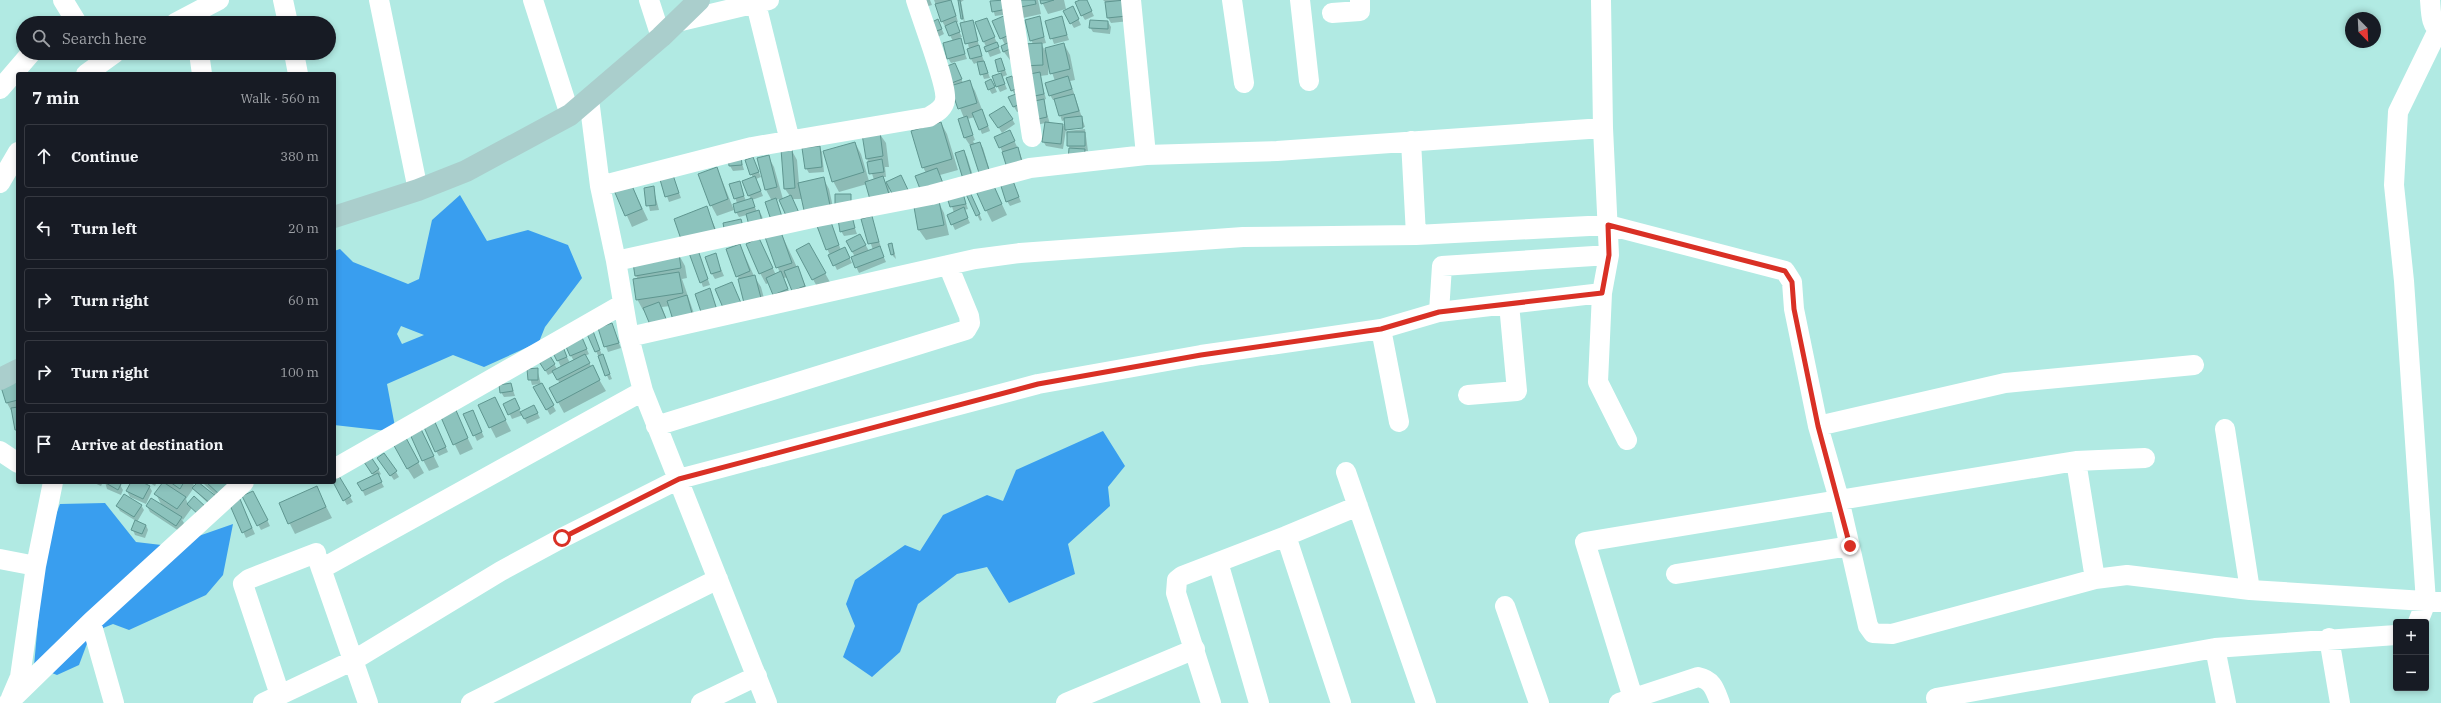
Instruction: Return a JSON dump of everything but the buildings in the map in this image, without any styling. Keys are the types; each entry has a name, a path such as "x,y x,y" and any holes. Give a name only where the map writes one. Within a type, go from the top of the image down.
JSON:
{"street":[{"path":"198,16 220,0"},
{"path":"283,0 286,16"},
{"path":"379,0 418,190"},
{"path":"533,0 570,115"},
{"path":"649,0 661,37"},
{"path":"336,216 418,190 466,171 570,115 661,37 699,0"},
{"path":"600,186 752,147 929,117 939,111 945,100 943,86 916,0"},
{"path":"1011,0 1032,137"},
{"path":"1131,0 1146,155"},
{"path":"1232,0 1244,83"},
{"path":"1300,0 1309,81"},
{"path":"1332,13 1360,10 1360,0"},
{"path":"1601,0 1603,128 1609,255 1602,293 1598,382 1627,440"},
{"path":"2420,619 2434,602 2394,185 2398,112 2439,31 2431,19 2430,0"},
{"path":"677,22 763,2 790,141"},
{"path":"3,76 22,60"},
{"path":"200,60 202,72"},
{"path":"295,60 298,72"},
{"path":"590,99 600,186 616,261 629,337 643,391 767,703"},
{"path":"616,261 817,217 931,195 1030,168 1146,155 1277,151 1603,128"},
{"path":"1411,142 1416,235"},
{"path":"0,183 16,155"},
{"path":"629,337 948,265 1020,253 1243,237 1416,235 1608,225 1785,271 1792,282 1794,309 1818,426 1839,499 1868,626 1873,633 1882,635 1892,634 2095,579 2127,575 2250,590 2434,602"},
{"path":"1439,312 1442,266 1609,255"},
{"path":"656,426 966,330 970,323 969,316 948,265"},
{"path":"643,391 316,554 249,579 244,584 268,701 354,660 501,571 562,538 679,479 1038,384 1201,355 1381,329 1439,312 1602,293"},
{"path":"336,469 623,304"},
{"path":"1468,395 1517,391 1509,304"},
{"path":"1381,329 1399,422"},
{"path":"1818,426 2005,383 2194,365"},
{"path":"0,379 16,371"},
{"path":"2225,429 2250,590"},
{"path":"0,451 16,463"},
{"path":"1720,703 1712,684 1707,679 1698,677 1626,701 1585,542 2076,461 2145,458"},
{"path":"2076,461 2095,579"},
{"path":"1346,472 1426,703"},
{"path":"8,703 20,677 36,566 53,484"},
{"path":"8,703 91,622 242,484"},
{"path":"1211,703 1195,648 1176,593 1177,580 1182,576 1286,536 1358,506"},
{"path":"1286,536 1341,703"},
{"path":"1676,574 1850,546"},
{"path":"316,554 368,703"},
{"path":"0,559 36,566"},
{"path":"1218,562 1259,703"},
{"path":"471,703 718,579"},
{"path":"1505,606 1539,703"},
{"path":"91,622 114,703"},
{"path":"1936,698 2215,648 2329,638 2393,635"},
{"path":"2329,638 2340,703"},
{"path":"1066,703 1195,648"},
{"path":"2215,648 2226,703"},
{"path":"701,703 757,676"}],"water":[{"path":"460,195 487,241 528,230 568,245 582,278 545,327 539,342 484,367 453,355 387,384 396,432 336,425 336,250 340,249 353,262 408,284 419,279 432,220","holes":["401,326 424,335 402,344 397,334"]},
{"path":"1103,431 1125,466 1108,487 1110,506 1068,544 1075,574 1009,603 987,567 957,574 918,604 900,652 872,677 843,657 855,626 846,604 855,580 905,545 920,551 943,515 987,495 1003,501 1016,470"},
{"path":"105,503 136,542 170,546 233,524 223,575 206,595 129,630 113,624 91,633 79,665 57,675 34,666 45,543 60,504"}],"route":[{"path":"562,538 679,479 1038,384 1201,355 1381,329 1439,312 1602,293 1609,255 1608,225 1785,271 1792,282 1794,309 1818,426 1839,499 1850,546"}]}
